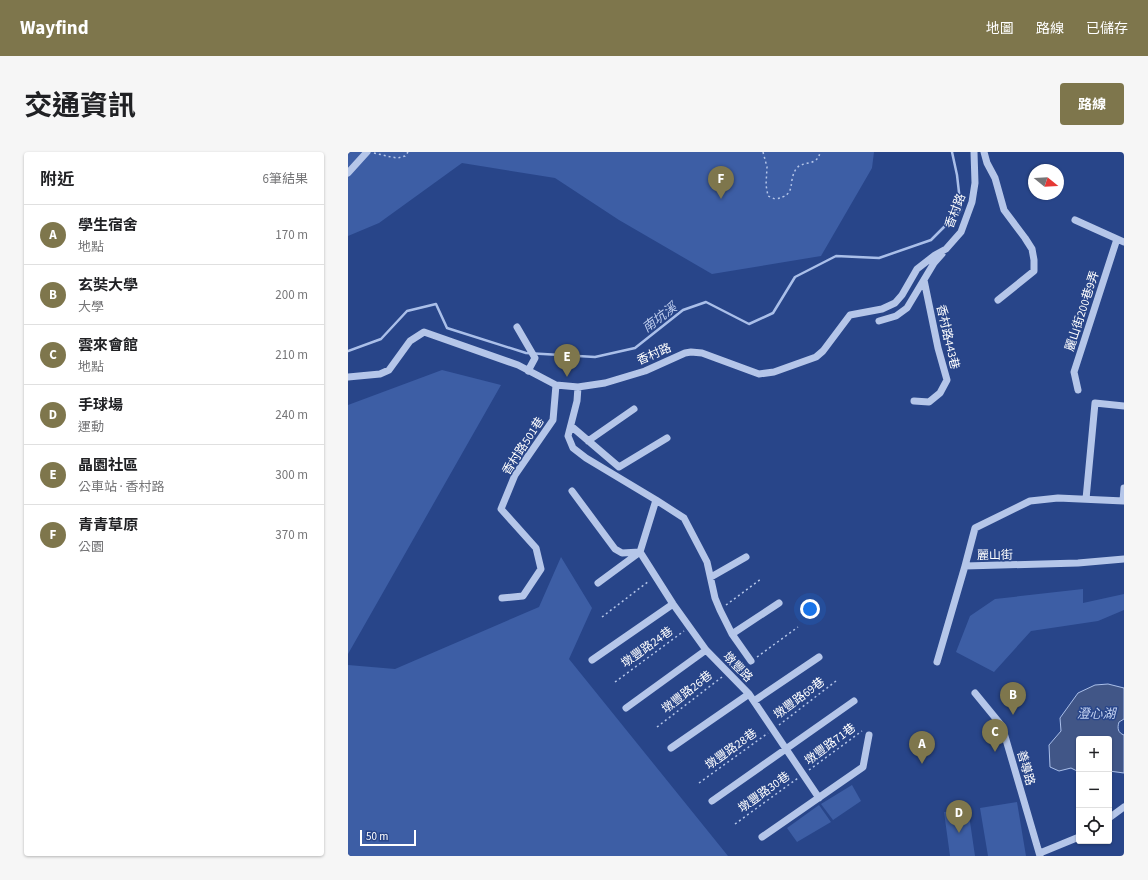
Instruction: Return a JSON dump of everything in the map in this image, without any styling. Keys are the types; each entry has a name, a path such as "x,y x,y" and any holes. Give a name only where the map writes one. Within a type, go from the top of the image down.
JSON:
{"street":[{"path":"348,173 368,152"},
{"name":"香村路","path":"879,321 896,316 907,308 934,263 961,232 972,202 975,183 974,152"},
{"path":"984,152 987,163 995,178 1004,210 1032,249 1034,260 1034,271 998,300"},
{"path":"1075,220 1120,240"},
{"name":"麗山街200巷9弄","path":"1078,390 1074,372 1120,240"},
{"name":"香村路","path":"348,377 380,374 390,370 410,341 424,332 518,365 556,385 578,387 605,383 645,371 685,353 691,352 702,353 759,374 774,372 816,357 827,348 850,315 882,310 895,303 902,295 916,269 946,249"},
{"name":"香村路443巷","path":"914,401 929,402 940,393 947,380 938,348 924,280"},
{"path":"517,327 535,358 528,371"},
{"name":"香村路501巷","path":"502,598 523,596 541,569 536,548 502,509 515,475 553,420 556,385"},
{"name":"墩豐路","path":"578,387 577,401 568,436 573,448 586,458 684,518 707,562 715,598 720,610 732,634 751,662"},
{"path":"1086,499 1095,403 1124,406"},
{"path":"588,441 634,409"},
{"path":"571,426 619,467 668,438"},
{"path":"965,566 975,528 1030,502 1058,498 1123,501 1124,488"},
{"path":"572,490 615,549 622,553 640,552"},
{"path":"598,583 640,552 656,500"},
{"name":"墩豐路","path":"640,552 673,604 706,650 749,694 819,798"},
{"path":"711,577 746,557"},
{"name":"麗山街","path":"937,662 965,566 1078,563 1124,559"},
{"path":"732,634 779,603"},
{"path":"592,660 673,604"},
{"path":"626,708 706,650"},
{"path":"754,701 819,657"},
{"name":"善導路","path":"975,693 1002,726 1040,855"},
{"path":"671,748 749,694"},
{"path":"712,801 854,701"},
{"path":"762,837 863,767 869,735"},
{"path":"1112,816 1124,807"},
{"path":"1040,855 1076,838"}],"path":[{"path":"368,152 398,158 405,156 408,152"},
{"path":"763,152 767,167 768,196 775,199 783,198 789,193 796,169 800,165 814,161 820,157 820,152"},
{"path":"602,617 656,576"},
{"path":"720,610 761,579"},
{"name":"墩豐路24巷","path":"615,682 690,626"},
{"path":"751,662 798,627"},
{"name":"墩豐路26巷","path":"657,727 728,672"},
{"name":"墩豐路69巷","path":"773,729 836,681"},
{"name":"墩豐路71巷","path":"804,774 867,727"},
{"name":"墩豐路28巷","path":"699,783 773,729"},
{"name":"墩豐路30巷","path":"735,824 804,774"}],"shaded area":[{"path":"348,152 874,152 872,168 821,256 712,274 619,220 555,178 462,163 379,223 348,236"},
{"path":"442,370 501,385 348,654 348,405"},
{"path":"561,557 592,608 569,659 728,856 348,856 348,665 395,669 539,607"},
{"path":"1083,589 1083,603 1124,594 1124,610 1098,621 1031,631 994,672 956,652 970,616 995,599"},
{"path":"852,785 861,801 833,820 821,804"},
{"path":"1017,802 1026,856 988,856 980,808"},
{"path":"819,805 831,822 797,842 787,828"},
{"path":"968,808 975,856 950,856 944,812"}],"water":[{"name":"澄心湖","path":"1108,684 1124,688 1124,719 1119,722 1118,730 1124,735 1124,773 1112,771 1112,736 1076,736 1076,770 1071,768 1059,771 1050,767 1049,745 1061,731 1060,718 1078,693 1095,685"}],"waterway":[{"name":"南坑溪","path":"348,351 381,339 407,311 436,304 447,328 526,353 595,357 635,348 683,310 706,302 749,324 773,313 795,277 836,256 879,258 931,240 961,210 957,175 952,152"}],"place":[{"name":"青青草原","path":"721,199"},
{"name":"晶園社區","path":"567,377"},
{"name":"玄奘大學","path":"1013,715"},
{"name":"雲來會館","path":"995,752"},
{"name":"學生宿舍","path":"922,764"},
{"name":"手球場","path":"959,833"}]}
